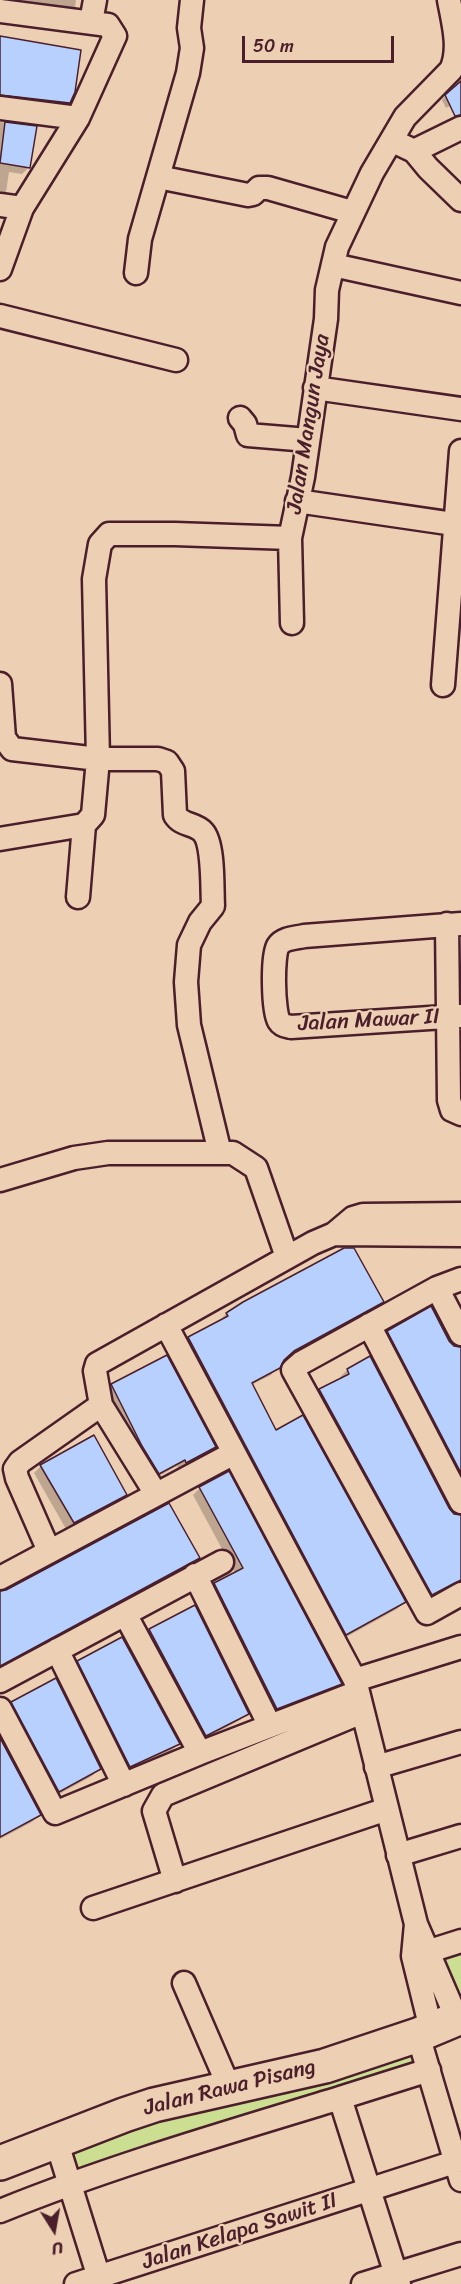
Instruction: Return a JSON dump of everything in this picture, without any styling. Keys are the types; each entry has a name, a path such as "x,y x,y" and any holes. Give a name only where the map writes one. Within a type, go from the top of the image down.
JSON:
{"street":[{"path":"136,273 140,239 188,73 192,48 189,27 192,0"},
{"path":"0,11 93,11 108,25 115,36 78,118 11,206 0,269"},
{"name":"Jalan Mangun Jaya","path":"78,897 84,825 93,815 99,759 94,579 100,544 109,534 133,533 290,538 303,477 336,247 372,173 393,141 405,117 451,70 455,61 455,13"},
{"path":"0,108 78,118"},
{"path":"414,151 461,128"},
{"path":"393,141 414,151 461,200"},
{"path":"158,177 248,195 253,194 259,188 268,188 352,212"},
{"path":"333,265 461,293"},
{"path":"0,316 176,360"},
{"path":"315,388 461,409"},
{"path":"240,418 245,424 248,435 308,440"},
{"path":"442,685 458,525 461,451"},
{"path":"297,501 458,525"},
{"path":"290,538 292,624"},
{"path":"0,684 4,738 12,749 99,759 158,759 169,763 173,771 175,815 179,821 204,833 209,847 213,906 200,922 189,945 186,982 189,1025 220,1153"},
{"path":"0,838 84,825"},
{"path":"454,924 455,1016 449,1100 453,1110 461,1114"},
{"name":"Jalan Mawar II","path":"454,924 304,936 283,941 275,955 276,1009 279,1021 284,1025 291,1027 455,1016"},
{"path":"0,1180 74,1158 108,1153 233,1153 256,1168 287,1257"},
{"path":"156,1494 101,1405 97,1364 287,1257 334,1234 353,1218 363,1215 461,1214"},
{"path":"334,1234 461,1235"},
{"path":"461,1279 437,1288 301,1363 293,1370 427,1613 461,1594"},
{"path":"437,1288 461,1334"},
{"path":"166,1325 358,1694 416,1924 421,1953 442,2025 429,2070 459,2167"},
{"path":"369,1325 461,1502"},
{"path":"49,1551 15,1469 20,1462 101,1405"},
{"path":"0,1578 234,1452"},
{"path":"0,1681 222,1562"},
{"path":"195,1575 270,1726"},
{"path":"125,1614 200,1753"},
{"path":"176,1881 154,1811 164,1795 358,1694 461,1647"},
{"path":"57,1650 124,1785"},
{"path":"0,1709 55,1813 200,1753 358,1694"},
{"path":"376,1767 461,1742"},
{"path":"93,1908 387,1809"},
{"path":"398,1855 461,1836"},
{"path":"421,1953 461,1941"},
{"path":"184,1983 229,2087"},
{"name":"Jalan Rawa Pisang","path":"0,2163 154,2105 316,2068 442,2025"},
{"path":"0,2211 70,2182 429,2070"},
{"path":"340,2098 398,2279"},
{"path":"56,2140 99,2280"},
{"name":"Jalan Kelapa Sawit II","path":"76,2284 99,2280 370,2191 459,2167"},
{"path":"363,2284 398,2279 461,2254"}],"green space":[{"path":"461,1941 461,2017 429,1951"},
{"path":"418,2035 429,2070 70,2183 56,2140"}],"building":[{"path":"0,36 81,50 75,92 70,103 0,95"},
{"path":"461,81 461,115 455,116 445,95"},
{"path":"5,122 37,126 30,168 0,163"},
{"path":"344,1248 354,1248 384,1302 294,1351 284,1360 280,1368 252,1383 276,1430 303,1415 406,1602 346,1635 188,1337 228,1316 226,1313 243,1302"},
{"path":"431,1306 449,1341 454,1346 461,1347 461,1473 387,1331"},
{"path":"167,1355 216,1447 159,1474 142,1446 111,1384"},
{"path":"370,1356 449,1508 454,1514 461,1515 461,1580 432,1595 319,1389 349,1374 347,1369"},
{"path":"94,1435 127,1495 74,1523 40,1465"},
{"path":"229,1471 342,1684 277,1709 214,1583 243,1568 199,1487"},
{"path":"169,1503 200,1558 0,1666 0,1591 6,1590"},
{"path":"195,1605 249,1714 206,1736 149,1629"},
{"path":"122,1637 180,1744 130,1767 77,1661"},
{"path":"56,1678 101,1769 59,1792 11,1702"},
{"path":"0,1738 41,1815 0,1837"}]}
